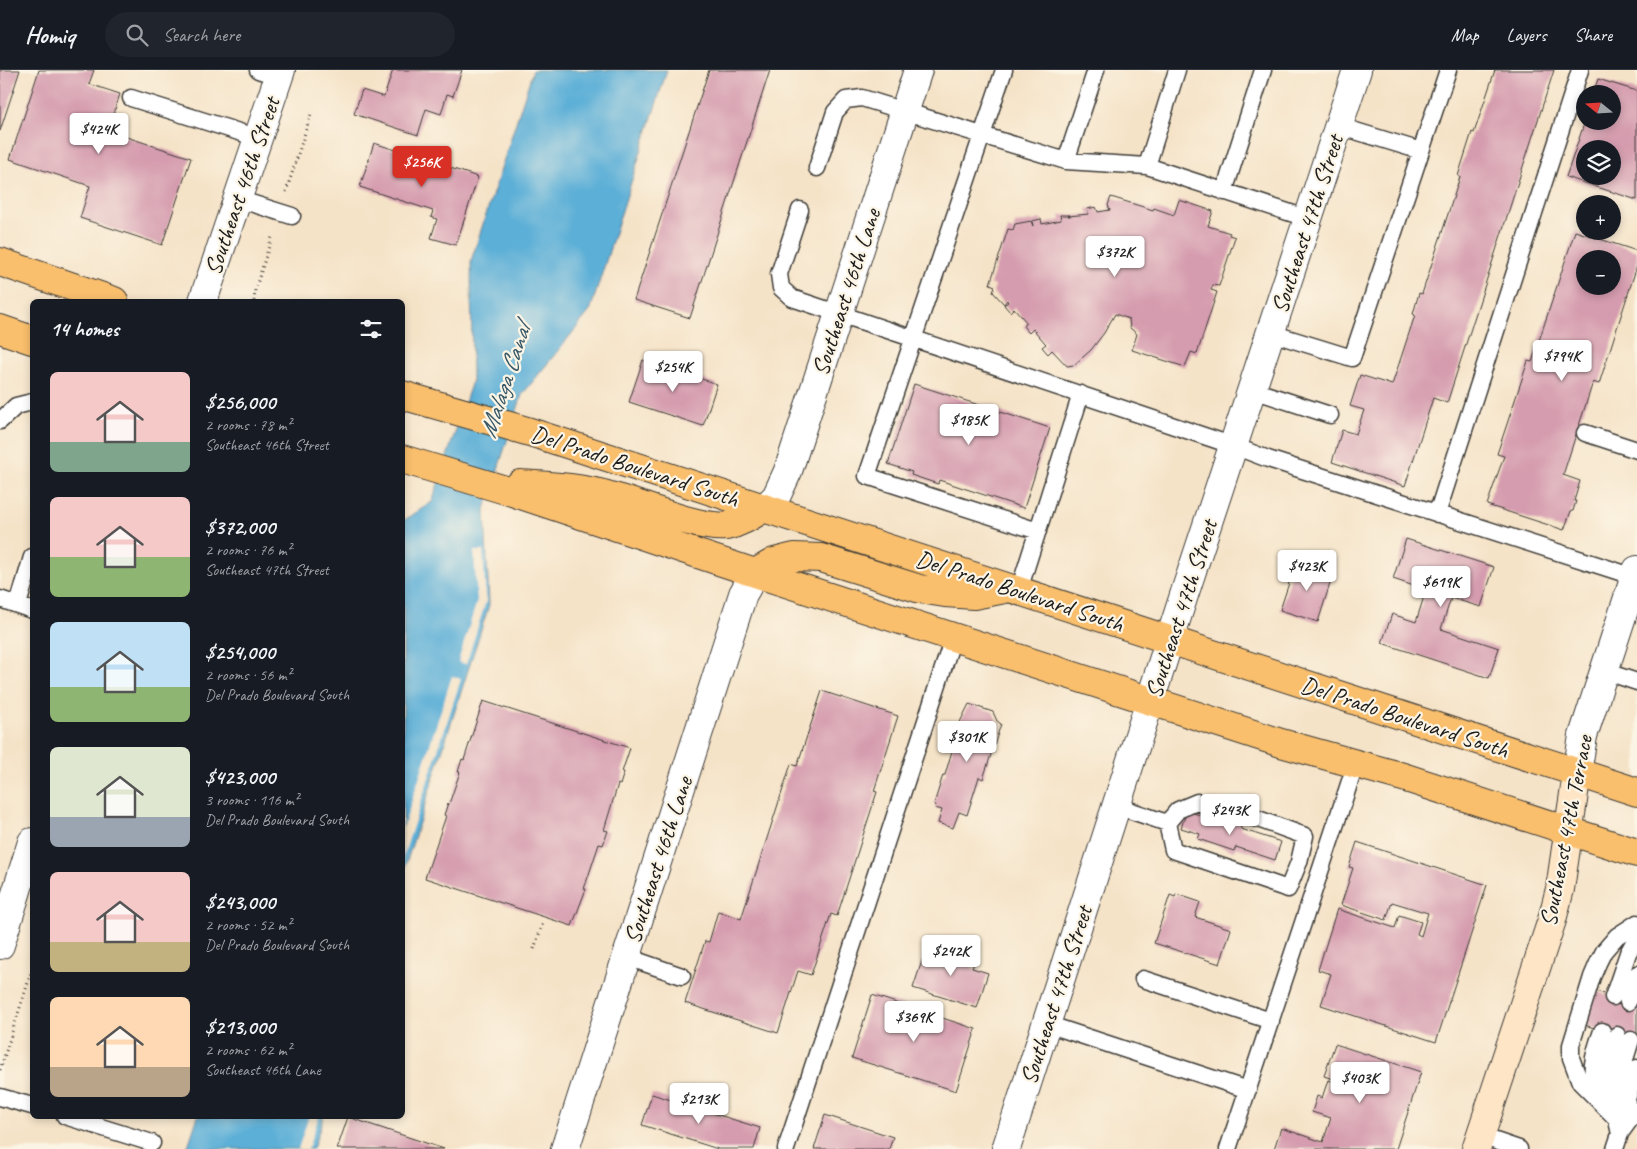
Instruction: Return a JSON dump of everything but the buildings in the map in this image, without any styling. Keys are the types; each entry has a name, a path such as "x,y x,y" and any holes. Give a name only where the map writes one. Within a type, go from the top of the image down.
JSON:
{"main road":[{"path":"0,262 108,299"},
{"path":"0,329 30,339"},
{"name":"Del Prado Boulevard South","path":"413,398 530,432 1637,792"},
{"path":"408,460 474,481 514,488 755,573 953,638 1281,744 1356,763 1637,853"},
{"path":"514,488 569,488 606,494 699,524 724,526 742,522 764,508"},
{"path":"755,573 774,562 794,557 821,558 920,589 945,593 974,595 1015,589"}],"street":[{"name":"Southeast 46th Lane","path":"764,508 776,497 788,471 918,70"},
{"name":"Southeast 47th Street","path":"1006,1149 1170,640 1357,70"},
{"name":"Southeast 46th Street","path":"204,299 258,138 273,72"},
{"name":"Southeast 46th Lane","path":"565,1149 743,594 755,573"},
{"name":"Southeast 47th Terrace","path":"1479,1143 1552,920 1560,889 1583,736 1636,573"},
{"path":"0,945 8,891 30,846"}],"lane":[{"path":"1004,70 867,476 1038,531"},
{"path":"1066,161 1096,70"},
{"path":"1147,166 1177,70"},
{"path":"1224,192 1263,70"},
{"path":"1271,333 1352,358 1448,70"},
{"path":"1437,514 1580,70"},
{"path":"131,98 258,138"},
{"path":"816,168 835,112 846,100 862,98 1066,161 1147,166 1309,218"},
{"path":"1339,126 1421,151"},
{"path":"238,199 292,216"},
{"path":"800,210 779,274 781,288 792,298 1081,394 1268,459 1437,514 1636,573"},
{"path":"1253,390 1330,414"},
{"path":"1015,589 1038,531 1081,394"},
{"path":"0,422 16,406 30,402"},
{"path":"1585,434 1637,450"},
{"path":"0,599 25,608 30,572"},
{"path":"786,1149 953,638"},
{"path":"1604,671 1637,682"},
{"path":"1228,1149 1356,763"},
{"path":"1197,802 1247,815 1305,836 1299,862 1288,889 1173,850 1167,824 1178,810 1197,802"},
{"path":"1117,806 1167,824"},
{"path":"1299,862 1321,870"},
{"path":"1612,1123 1580,1082 1574,1069 1571,1058 1573,1034 1598,963 1617,936 1637,923"},
{"path":"1637,937 1628,953 1620,999 1637,974"},
{"path":"627,957 682,976"},
{"path":"1143,979 1271,1021"},
{"path":"1047,1024 1248,1090"},
{"path":"1616,1035 1612,1123 1592,1078 1595,1050 1616,1035"},
{"path":"1612,1123 1626,1100 1637,1068"},
{"path":"0,1097 30,1105"},
{"path":"1612,1123 1637,1110"},
{"path":"75,1119 152,1143"},
{"path":"1479,1143 1519,1149"}],"path":[{"path":"534,949 542,923"},
{"path":"0,1070 30,976"}],"water":[{"name":"Malaga Canal","path":"533,70 667,70 590,311 522,395 485,509 489,605 405,867 405,520 432,502 472,381 471,261"},
{"path":"197,1119 323,1119 313,1149 187,1149"}],"pier":[{"path":"474,551 483,551 486,601 466,664 458,662 477,601"},
{"path":"452,676 461,679 405,851 405,822"},
{"path":"308,1119 318,1119 308,1149 298,1149"}]}
